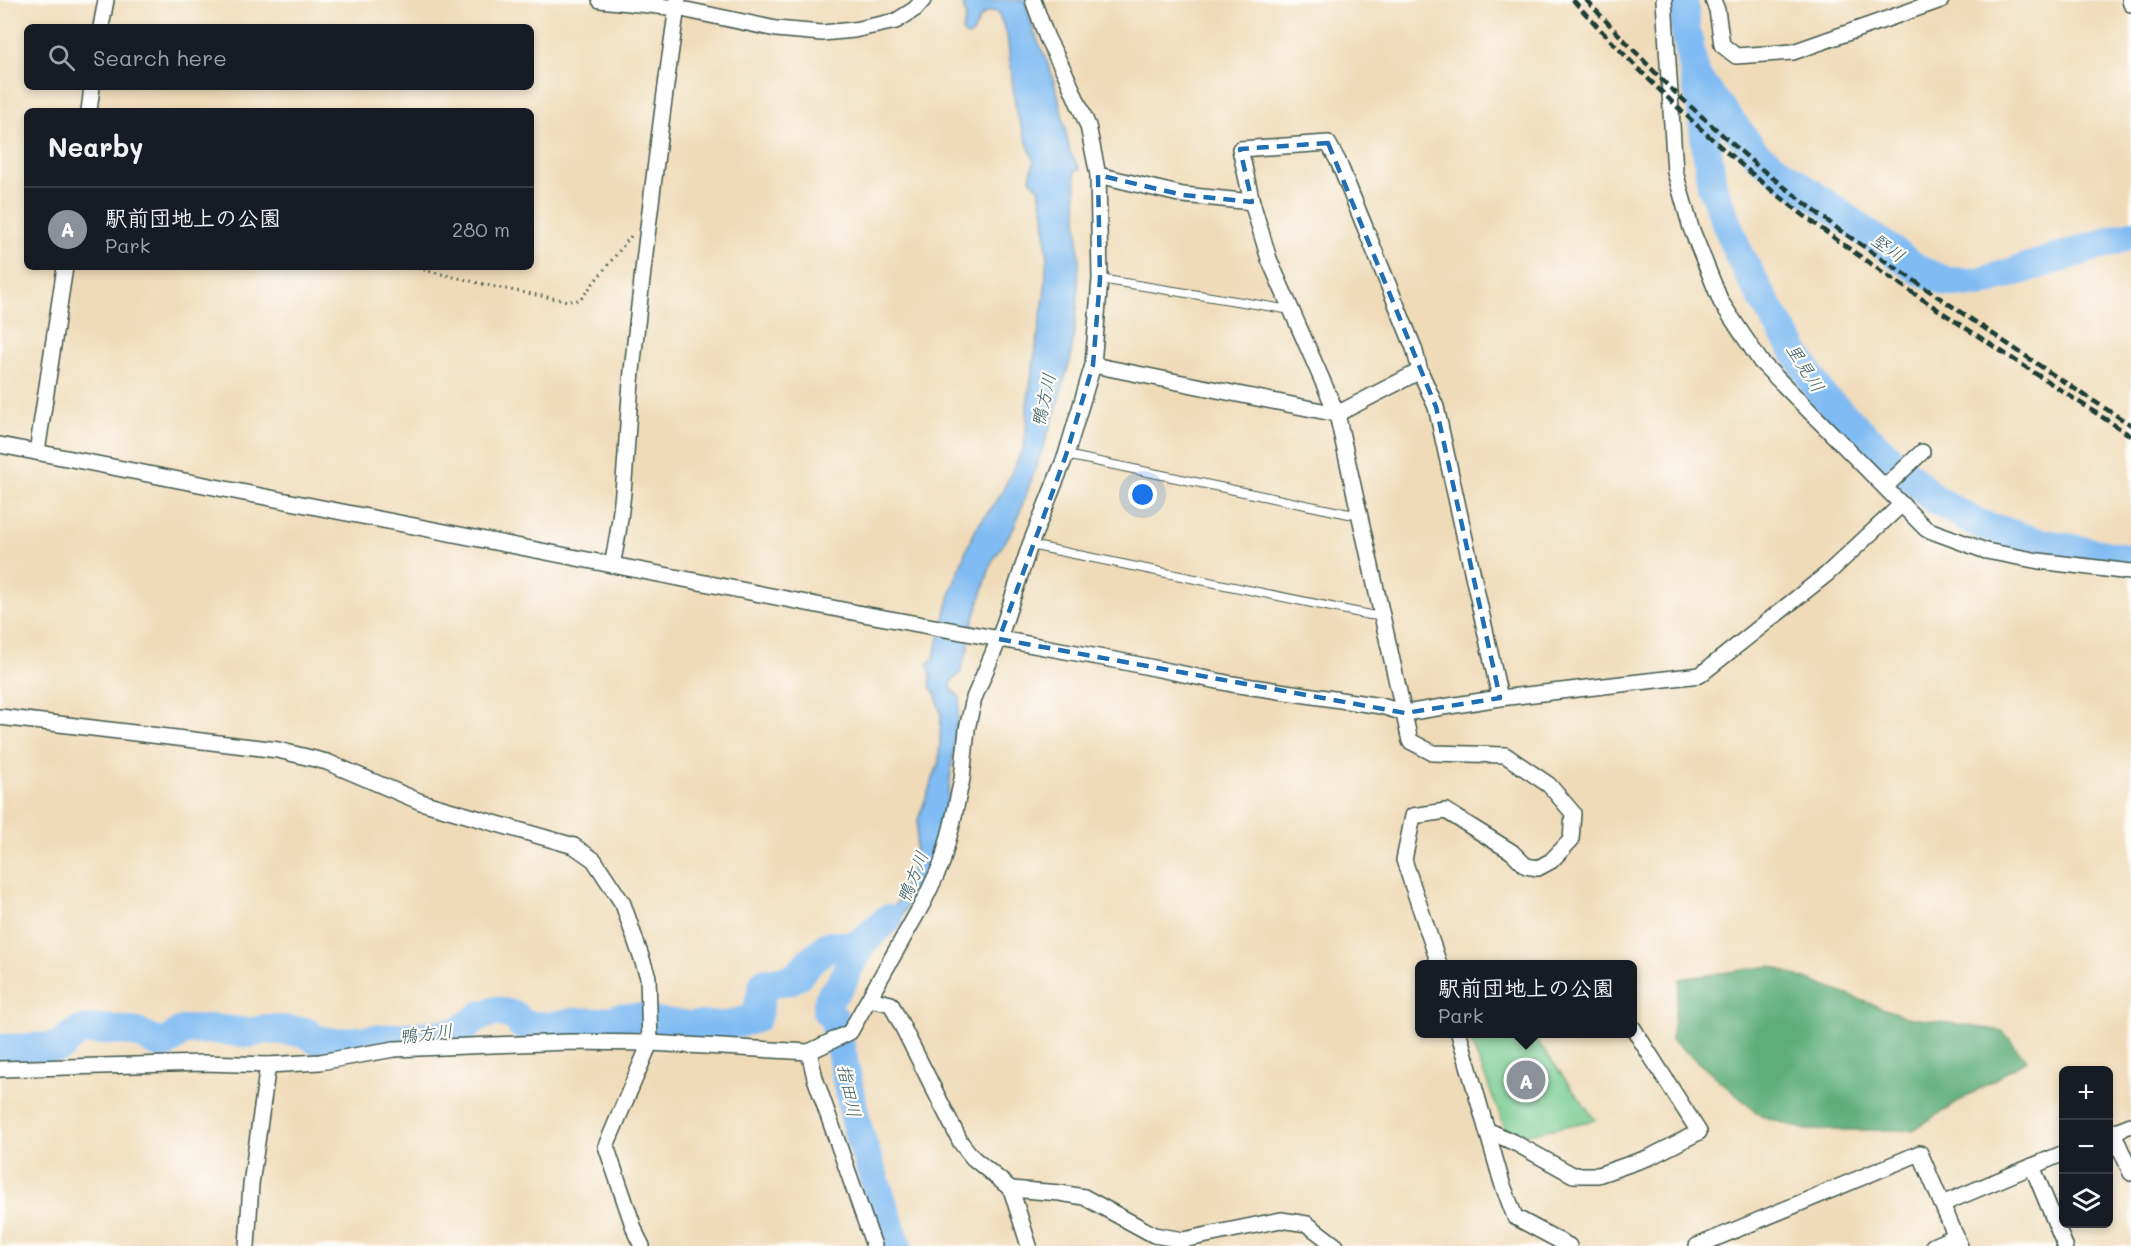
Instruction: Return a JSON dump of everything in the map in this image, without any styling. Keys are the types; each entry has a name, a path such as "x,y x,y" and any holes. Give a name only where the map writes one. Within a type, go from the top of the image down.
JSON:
{"street":[{"path":"102,24 106,0"},
{"path":"600,0 678,4 776,29 822,33 854,30 896,21 915,9 923,0"},
{"path":"0,1069 202,1063 268,1065 320,1062 394,1049 568,1042 650,1036 814,1049 850,1032 924,902 942,863 962,779 967,729 974,698 999,639 1030,544 1066,455 1093,365 1100,279 1098,176 1088,126 1047,38 1033,0"},
{"path":"1664,0 1675,172 1691,228 1721,302 1761,362 1926,529 1986,551 2039,561 2130,568"},
{"path":"1713,0 1717,10 1722,45 1736,56 1793,52 1941,0"},
{"path":"612,565 618,538 648,214 678,4"},
{"path":"89,108 92,90"},
{"path":"1438,960 1404,860 1413,816 1446,811 1512,852 1526,866 1538,868 1551,861 1571,840 1573,813 1549,785 1504,755 1433,753 1410,741 1337,414 1269,259 1252,202 1240,149 1328,143 1338,162 1436,407 1500,698"},
{"path":"1098,176 1183,195 1252,202"},
{"path":"36,452 65,270"},
{"path":"1093,365 1337,414 1420,371"},
{"path":"0,445 863,614 1232,684 1381,706 1405,713 1500,698 1700,675 1827,574 1902,504"},
{"path":"1885,487 1922,452"},
{"path":"0,717 288,753 327,762 421,802 574,846 594,860 623,904 648,977 650,1036 634,1083 606,1146 642,1246"},
{"path":"870,999 891,1004 961,1143 973,1158 1011,1189 1029,1246"},
{"path":"1487,1130 1573,1175 1598,1174 1650,1157 1699,1132 1637,1036"},
{"path":"1460,1038 1515,1217 1569,1246"},
{"path":"814,1049 815,1078 874,1246"},
{"path":"247,1246 250,1184 268,1065"},
{"path":"2113,1132 2131,1125"},
{"path":"2113,1137 2131,1173"},
{"path":"1697,1246 1920,1153 1958,1241 1933,1246"},
{"path":"1941,1204 2059,1155"},
{"path":"2032,1166 2065,1246"},
{"path":"1011,1189 1084,1197 1154,1235 1184,1240 1281,1220 1307,1224 1336,1246"}],"lane":[{"path":"1100,279 1291,310"},
{"path":"1066,455 1349,514 1359,512"},
{"path":"1030,544 1383,616"}],"path":[{"path":"425,270 500,288 568,301 580,300 648,214"}],"highlighted area":[{"path":"1328,143 1436,407 1500,698 1405,713 999,639 1066,455 1093,365 1100,279 1098,175 1183,195 1252,202 1240,149"}],"green space":[{"path":"1771,966 1906,1017 2003,1031 2026,1060 1913,1130 1806,1130 1761,1116 1671,1039 1680,979"},
{"path":"1470,1038 1504,1038 1505,1040 1535,1038 1595,1120 1509,1138"}],"water":[{"path":"962,0 1025,0 1034,32 1058,95 1070,153 1080,169 1075,170 1079,261 1077,309 1070,361 1053,419 1014,528 992,561 960,673 951,682 951,688 960,698 959,710 947,803 932,859 902,916 889,924 862,951 852,941 866,932 877,918 890,911 896,904 914,866 918,820 939,762 941,714 936,695 930,686 931,675 928,664 934,658 950,595 966,550 977,527 999,498 1024,447 1027,406 1045,290 1047,254 1044,214 1039,188 1030,179 1034,161 1016,111 1007,35 998,12 993,11 984,14 973,34 967,36 962,32 966,17"}],"waterway":[{"name":"里見川","path":"1683,0 1686,32 1700,99 1712,186 1739,255 1822,396 1933,498 1974,522 2036,542 2131,560"},
{"name":"堅川","path":"1698,80 1757,155 1919,270 1948,282 1979,283 2131,235"},
{"name":"鴨方川","path":"0,1049 61,1047 71,1036 79,1032 101,1030 134,1032 165,1044 180,1032 213,1029 250,1033 267,1029 305,1032 317,1040 333,1043 458,1033 480,1016 496,1011 515,1016 522,1025 548,1027 576,1022 599,1023 620,1018 641,1018 687,1026 727,1026 756,1018 764,983 790,980 828,946 854,946 862,942 888,919"},
{"name":"指田川","path":"862,942 842,982 831,996 827,1011 834,1018 858,1131 897,1246"}],"railway":[{"path":"1573,0 1666,96 1766,186 1837,240 1910,291 2131,436"},
{"path":"1586,0 1668,86 1755,164 1838,229 2131,425"}],"place":[{"name":"駅前団地上の公園","path":"1526,1080"}]}
